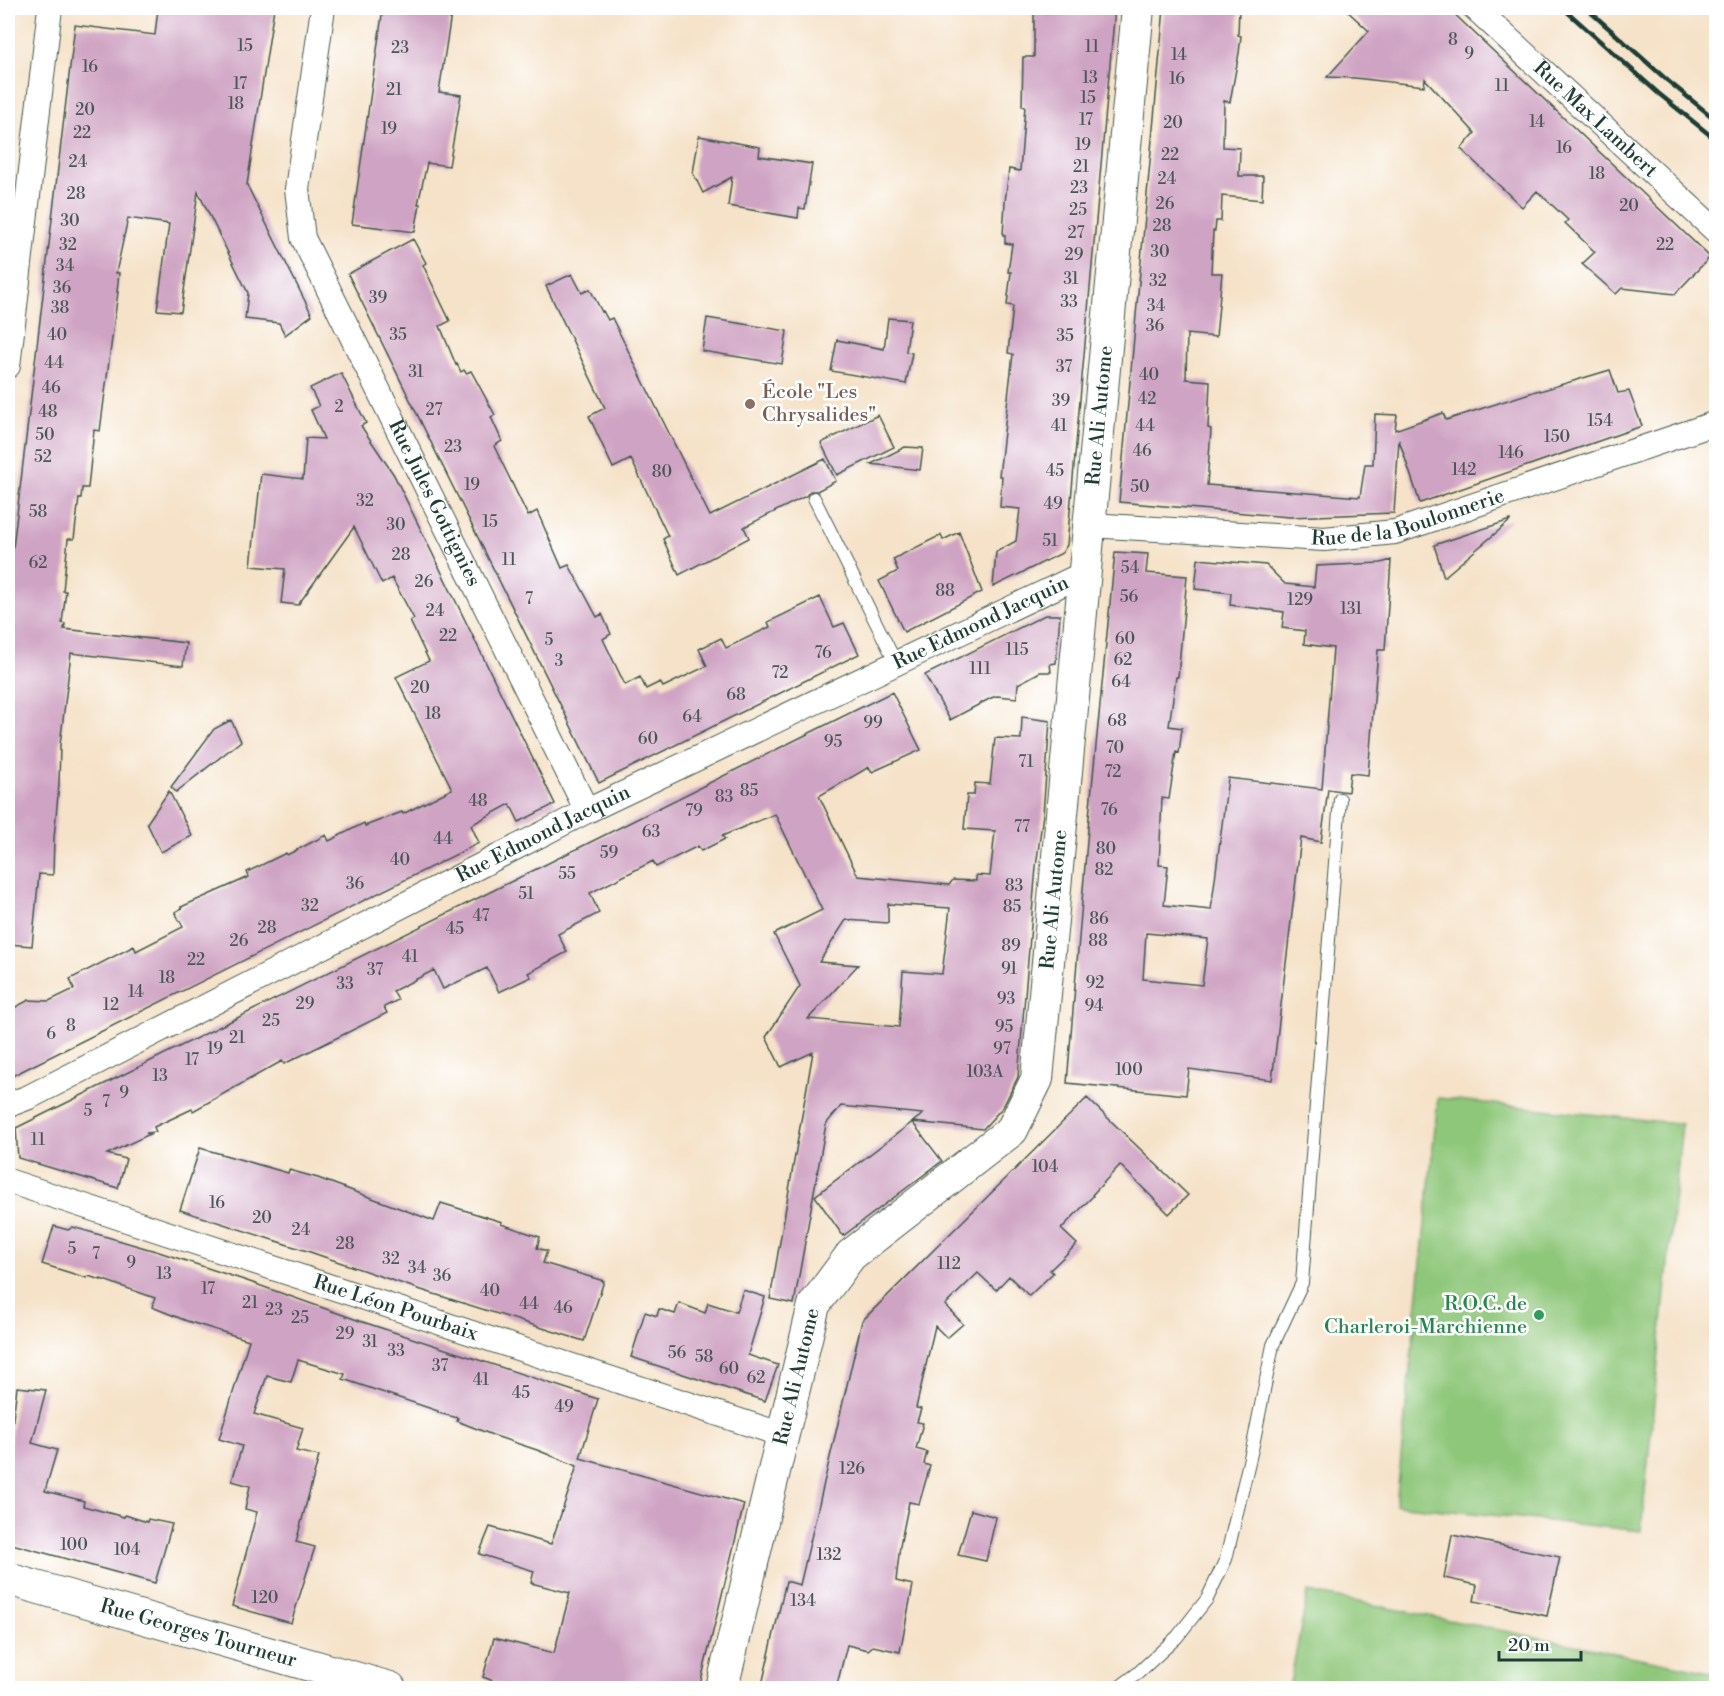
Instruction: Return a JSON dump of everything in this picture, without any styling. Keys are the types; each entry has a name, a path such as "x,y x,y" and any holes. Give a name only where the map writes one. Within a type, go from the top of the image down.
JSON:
{"street":[{"path":"8,366 50,8"},
{"name":"Rue Jules Gottignies","path":"323,8 297,189 303,238 587,811"},
{"name":"Rue Ali Autome","path":"722,1689 814,1305 851,1255 1012,1130 1037,1079 1138,8"},
{"name":"Rue Max Lambert","path":"1475,8 1716,231"},
{"name":"Rue de la Boulonnerie","path":"1089,525 1324,539 1395,532 1716,423"},
{"name":"Rue Edmond Jacquin","path":"8,1105 29,1097 587,811 1085,573"},
{"name":"Rue Léon Pourbaix","path":"8,1181 783,1435"},
{"name":"Rue Georges Tourneur","path":"8,1580 390,1689"}],"lane":[{"path":"814,498 896,663"},
{"path":"1118,1689 1177,1637 1207,1599 1226,1559 1253,1445 1273,1345 1302,1282 1340,799"}],"green space":[{"name":"R.O.C. de Charleroi-Marchienne","path":"1438,1098 1682,1124 1641,1531 1396,1505"},
{"path":"1308,1592 1716,1673 1716,1688 1289,1688"}],"building":[{"path":"158,8 274,8 247,185 312,315 285,335 279,323 245,319 248,293 198,192 181,312 157,310 169,224 128,218 116,273 119,273 118,292 100,431 94,430 88,488 82,488 81,498 79,498 74,539 68,539 62,623 65,624 64,629 186,643 183,666 71,653 60,745 53,875 39,874 32,946 8,944 8,590 75,25 155,35"},
{"path":"383,8 452,8 439,92 461,95 449,166 427,163 418,204 420,204 415,232 352,224"},
{"path":"1064,8 1115,8 1067,545 1062,553 993,587 996,552 1016,541 1020,509 1000,507 1002,476 999,476 1013,354 1008,353 1013,306 1007,305 1012,244 1005,243 1005,235 1003,235 1009,169 1020,171 1025,106 1022,106 1023,57 1034,57 1034,13 1063,12"},
{"path":"1164,8 1239,8 1238,35 1241,36 1230,102 1224,101 1223,147 1240,148 1239,176 1263,176 1262,200 1222,196 1221,221 1216,221 1215,231 1213,231 1211,273 1222,273 1216,337 1187,334 1186,379 1210,381 1208,428 1211,429 1207,485 1360,497 1365,464 1373,464 1375,414 1397,415 1395,430 1443,413 1446,420 1610,370 1618,393 1629,391 1642,426 1420,503 1399,440 1394,513 1289,517 1119,502"},
{"path":"1344,8 1448,8 1710,257 1675,294 1622,288 1616,294 1582,264 1595,252 1565,223 1568,220 1537,191 1522,207 1461,149 1475,133 1425,79 1424,86 1327,77 1369,31"},
{"path":"699,136 760,147 759,156 812,164 805,209 799,208 798,218 728,206 732,177 703,193 693,173"},
{"path":"413,239 426,263 423,265 450,321 440,326 456,365 461,372 471,371 495,415 491,417 502,441 494,446 528,516 537,511 562,568 569,565 597,617 602,614 611,634 603,639 625,685 640,677 646,689 660,682 663,687 707,666 699,649 721,638 726,648 770,627 768,622 820,597 834,627 844,623 859,654 599,783 348,274"},
{"path":"572,274 582,293 590,289 608,320 612,318 710,516 825,459 836,481 817,491 810,491 806,496 744,527 749,538 679,575 663,539 668,536 631,459 613,468 589,416 605,408 546,286"},
{"path":"707,318 787,331 782,364 702,351"},
{"path":"888,318 910,320 906,352 912,353 906,384 831,371 837,340 884,349"},
{"path":"341,373 366,423 361,426 394,475 555,804 519,822 510,804 471,825 479,843 8,1078 8,1011 29,1000 49,1001 74,989 70,979 134,946 136,951 183,927 175,912 181,907 249,877 247,872 326,835 329,841 364,823 365,826 402,812 403,814 452,789 396,677 429,661 410,621 414,619 392,578 382,584 354,527 298,605 281,603 285,569 251,566 261,474 303,479 306,438 324,439 311,410 319,406 310,388"},
{"path":"878,415 894,447 837,475 821,443"},
{"path":"905,447 923,448 920,470 871,464"},
{"path":"1510,521 1444,577 1434,545"},
{"path":"959,532 982,592 904,632 879,581 898,571 893,559 941,535 943,540"},
{"path":"1115,552 1148,554 1146,573 1187,576 1178,677 1176,677 1169,726 1182,728 1169,799 1162,798 1159,865 1168,866 1164,905 1211,910 1228,778 1322,789 1333,648 1304,644 1305,631 1282,628 1284,612 1230,605 1231,593 1195,589 1198,559 1266,565 1285,584 1314,587 1316,566 1381,563 1391,560 1385,650 1378,650 1368,775 1350,773 1348,792 1328,789 1321,842 1301,838 1272,1080 1189,1069 1186,1095 1067,1083 1089,817","holes":["1146,933 1208,939 1202,985 1143,979"]},
{"path":"1045,615 1060,615 1056,663 1050,664 1051,672 1040,672 1018,684 1017,698 997,696 950,720 925,675"},
{"path":"892,692 921,750 872,772 869,767 819,796 858,876 949,885 953,880 976,881 976,875 990,876 995,831 964,829 967,795 974,795 975,783 990,784 995,738 1021,739 1022,717 1050,721 1018,1077 1003,1107 983,1129 912,1122 923,1114 841,1106 826,1124 794,1304 770,1299 813,1052 781,1067 766,1037 800,986 774,934 822,910 775,814 722,836 725,839 701,851 698,846 656,867 653,861 590,893 599,913 558,934 567,952 528,973 531,977 499,992 487,968 443,989 434,970 393,991 398,1000 384,1007 387,1013 284,1064 282,1061 193,1111 192,1109 154,1127 156,1132 146,1133 150,1134 107,1154 126,1159 118,1188 18,1158 16,1128","holes":["888,904 950,908 942,974 903,971 899,1027 808,1019 858,965 819,962 846,920 888,923"]},
{"path":"231,720 241,741 176,792 171,787 214,729"},
{"path":"169,791 192,836 161,852 147,823"},
{"path":"1087,1098 1188,1195 1169,1214 1120,1165 1061,1229 1077,1244 1050,1270 1053,1273 1029,1296 1009,1276 996,1290 978,1273 945,1305 963,1324 947,1338 935,1326 916,1408 921,1409 917,1422 923,1423 916,1449 927,1452 924,1464 930,1466 919,1504 909,1502 900,1546 896,1581 913,1585 900,1652 873,1646 868,1650 847,1645 836,1689 761,1689 786,1581 800,1585 862,1321"},
{"path":"912,1122 942,1161 843,1236 815,1196"},
{"path":"200,1148 288,1173 289,1170 318,1178 434,1221 441,1203 502,1222 501,1224 540,1237 537,1248 547,1251 543,1263 604,1281 584,1341 180,1210"},
{"path":"54,1226 68,1230 73,1227 159,1252 598,1399 580,1458 744,1504 699,1689 513,1689 483,1677 494,1638 554,1653 570,1593 531,1583 534,1571 479,1554 490,1527 551,1544 577,1466 457,1421 458,1418 343,1379 345,1374 298,1360 291,1382 267,1376 254,1414 303,1428 296,1451 319,1456 296,1542 315,1547 291,1623 232,1606 257,1512 245,1509 250,1486 232,1481 242,1446 219,1439 249,1340 187,1321 152,1307 155,1298 101,1279 88,1276 87,1278 42,1264"},
{"path":"743,1290 765,1297 748,1355 778,1365 765,1401 631,1357 645,1312 657,1316 659,1309 675,1314 679,1303 705,1313 708,1303 736,1312"},
{"path":"17,1387 46,1390 32,1443 57,1450 45,1491 84,1501 83,1506 124,1517 125,1515 147,1522 148,1519 172,1524 155,1583 8,1543 8,1459"},
{"path":"971,1510 996,1517 986,1561 958,1555"},
{"path":"1452,1535 1560,1557 1547,1616 1474,1601 1477,1585 1444,1578"}],"railway":[{"path":"1563,8 1658,93 1716,140"},
{"path":"1586,8 1716,120"}],"place":[{"name":"École \"Les Chrysalides\"","path":"750,404"},
{"name":"R.O.C. de Charleroi-Marchienne","path":"1539,1315"}]}
